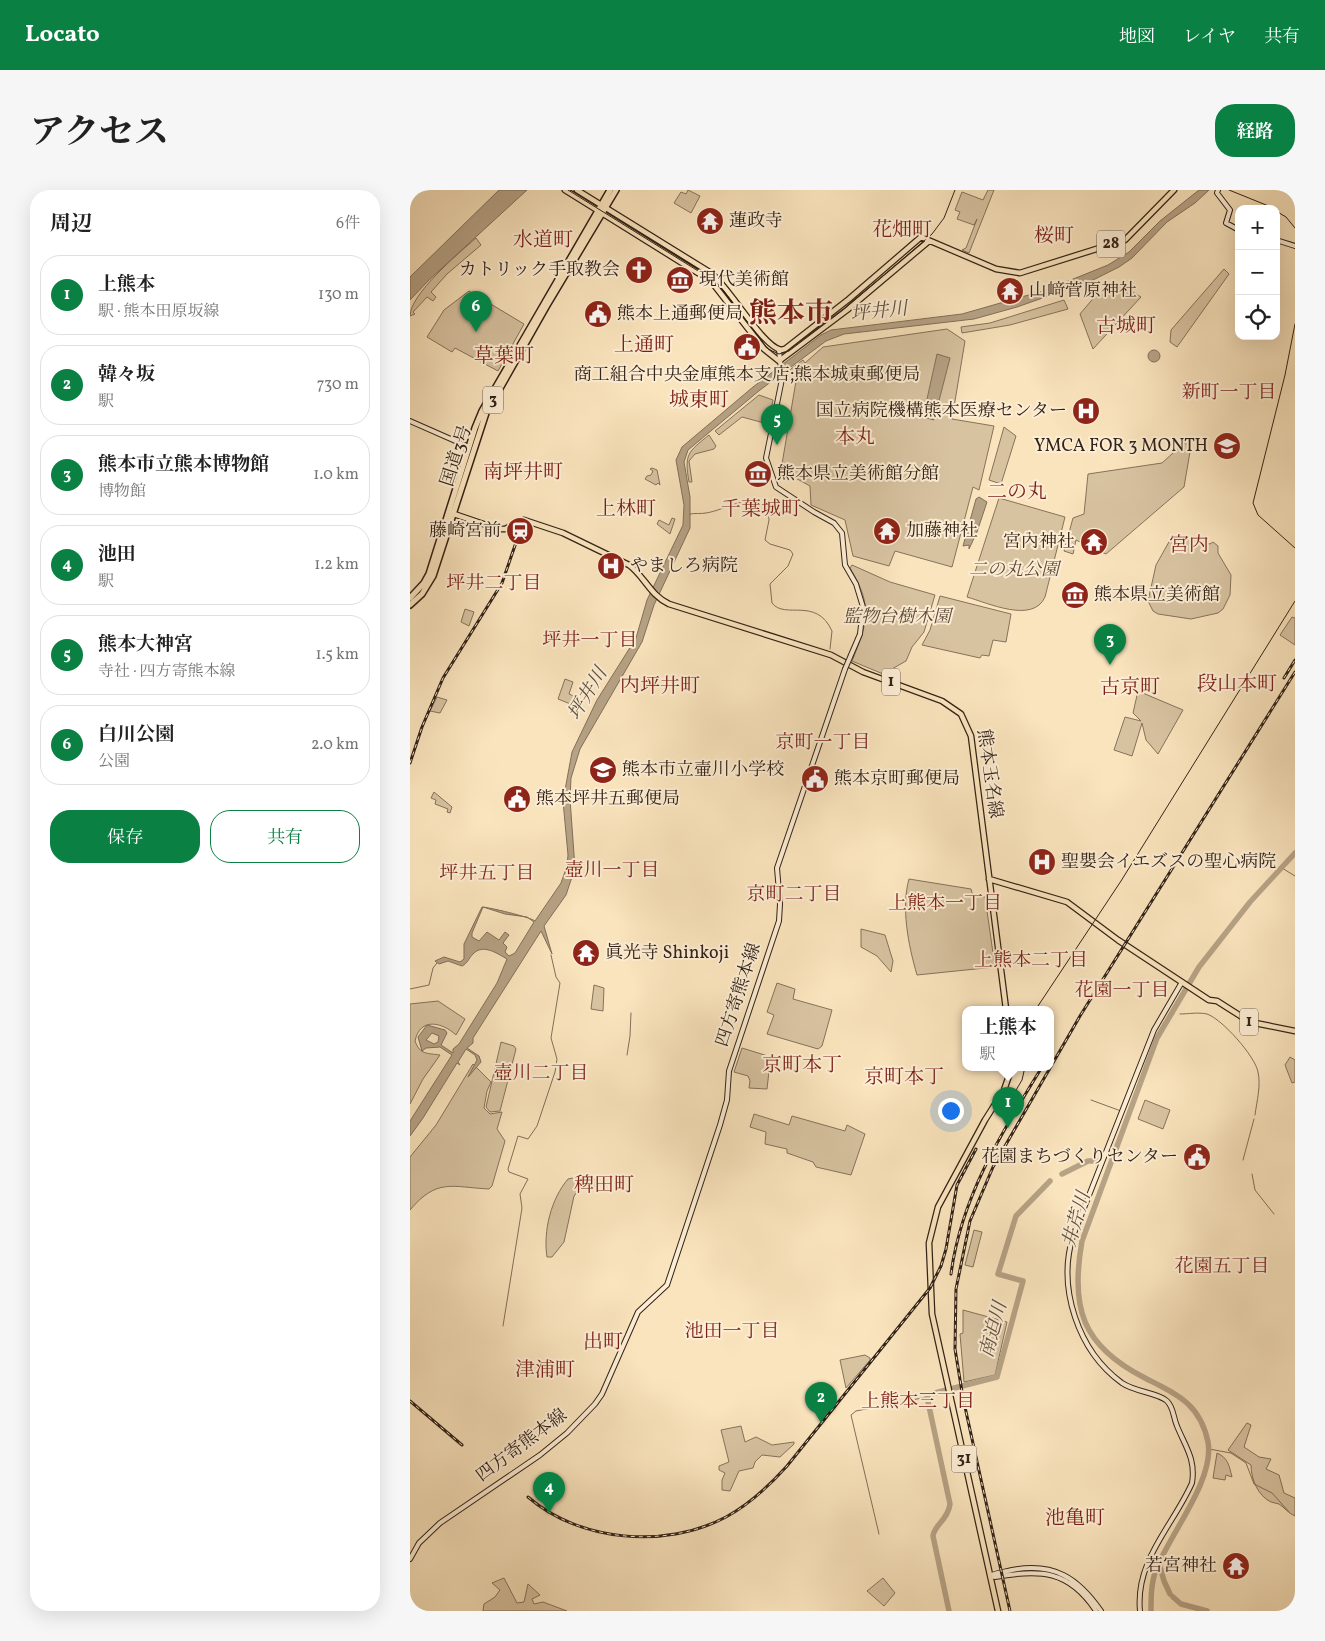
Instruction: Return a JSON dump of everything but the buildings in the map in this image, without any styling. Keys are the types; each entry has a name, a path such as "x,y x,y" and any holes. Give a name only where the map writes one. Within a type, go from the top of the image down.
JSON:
{"highway":[{"name":"国道3号","path":"604,207 610,190"},
{"name":"国道3号","path":"410,605 422,594 433,576 475,428 489,399 600,212 616,190"},
{"name":"国道3号","path":"410,598 424,583 428,574 486,413 600,212"}],"main road":[{"path":"565,190 711,281 764,349 779,364"},
{"path":"577,190 717,278 768,342 779,350 779,364"},
{"name":"28","path":"779,350 786,349 849,299 921,237 996,269 1020,273 1125,240 1174,190"},
{"path":"1218,190 1217,193 1230,210 1226,223 1235,228"},
{"path":"779,364 929,241"},
{"path":"1280,241 1295,246"},
{"name":"四方寄熊本線","path":"410,1559 419,1543 440,1523 540,1455 585,1416 602,1394 638,1312 667,1285 720,1125 727,1100 729,1071 779,921 780,904 777,868 845,670 860,634 863,607 856,584 845,565 842,533 834,522 814,512 776,487 766,458 782,379 779,364"},
{"path":"410,421 469,447"},
{"name":"熊本玉名線","path":"451,513 498,529 505,529 524,520 556,531 629,564 637,570 651,591 660,600 831,655 864,672 942,701 956,709 966,720 971,736 1006,1006"},
{"name":"1","path":"989,879 1067,902 1118,940 1209,1000 1217,1001 1250,1022 1295,1031"},
{"path":"1140,1611 1140,1588 1156,1541 1192,1484 1193,1476 1189,1448 1168,1402 1158,1396 1138,1391 1121,1382 1096,1358 1086,1344 1073,1315 1069,1282 1071,1240 1156,1026 1183,983"},
{"name":"31","path":"998,1611 932,1314 929,1243 938,1207 981,1127 1007,1085 1011,1071"},
{"path":"990,1576 1024,1568 1048,1569 1078,1584 1101,1611"},
{"path":"990,1576 995,1578 1033,1572 1060,1577 1082,1592 1096,1611"}],"green space":[{"path":"688,190 700,196 691,213 674,203 681,192 686,194"},
{"path":"988,190 994,190 969,253 962,250 966,248 977,219 974,225 957,219 960,212 955,210 962,192 983,200"},
{"path":"476,238 481,245 447,274 431,292 436,297 433,301 427,297 413,312 415,314 410,316 412,307 426,286"},
{"path":"1224,269 1229,274 1177,347 1170,342 1171,330"},
{"path":"1120,284 1141,297 1093,349 1080,314 1096,295"},
{"path":"469,291 524,324 498,371 455,348 452,352 427,337 444,310"},
{"path":"1064,300 1068,309 1010,325 962,333 961,327 990,323"},
{"path":"947,329 965,341 952,419 994,426 979,490 973,487 952,567 895,551 889,566 853,556 845,520 811,505 810,486 781,470 796,381 791,378 797,375 787,372 803,360 805,363 823,347"},
{"path":"759,395 773,400 768,424 742,417 719,435 715,431"},
{"path":"1004,427 1016,436 1001,484 989,480"},
{"path":"709,435 716,446 714,449 695,454 689,461 692,482 689,482 687,465 689,454"},
{"path":"1184,443 1191,446 1184,487 1106,554 1076,540 1073,554 1064,551 1073,518 1084,514 1088,474 1162,463"},
{"path":"650,469 657,470 660,485 645,479 651,475 653,471"},
{"name":"二の丸公園","path":"999,498 1065,517 1045,597 1039,605 1031,609 1021,610 998,607 967,597"},
{"path":"672,518 675,519 670,534 657,524 659,520 669,525"},
{"path":"1192,538 1210,544 1213,542 1218,546 1218,553 1231,575 1230,595 1223,609 1218,613 1191,619 1158,614 1153,611 1148,601 1156,565 1170,540"},
{"name":"監物台樹木園","path":"852,565 890,582 935,595 924,632 912,647 906,661 883,674 852,661 862,635 866,614 862,593 850,568"},
{"path":"940,596 1011,614 1006,642 993,640 989,656 982,655 980,658 922,645 930,630"},
{"path":"465,609 474,612 469,626 461,622"},
{"path":"1292,617 1295,618 1295,645 1280,635"},
{"path":"565,679 573,682 569,694 576,697 573,705 558,699"},
{"path":"1138,691 1183,710 1158,754 1146,740 1142,723 1132,756 1114,750 1125,717 1141,721 1133,713"},
{"path":"437,697 447,700 440,713 430,711"},
{"path":"434,792 452,807 450,813 447,812 448,809 435,804 436,800 431,798"},
{"path":"909,879 971,889 973,896 985,897 995,967 917,975 911,951 906,914"},
{"path":"861,929 885,935 893,961 891,972 877,956 861,947"},
{"path":"777,983 795,989 793,999 832,1010 822,1046 818,1049 767,1034 774,1015 767,1012"},
{"path":"594,985 604,988 603,1011 591,1009"},
{"path":"438,1001 465,1019 456,1035 444,1027 432,1024 426,1025 418,1033 415,1041 419,1049 424,1052 440,1055 423,1079 410,1104 410,1004"},
{"path":"501,1042 514,1046 516,1049 500,1111 490,1112 486,1107"},
{"path":"742,1048 771,1057 767,1070 769,1071 767,1089 749,1088 750,1081 748,1076 734,1072"},
{"path":"1290,1057 1295,1060 1295,1082 1292,1083 1285,1065"},
{"path":"473,1064 491,1082 487,1091 484,1108 490,1114 502,1112 497,1129 505,1141 492,1186 489,1189 454,1186 437,1189 428,1193 410,1210 410,1157 436,1125"},
{"path":"1145,1100 1170,1110 1163,1129 1138,1119"},
{"path":"754,1114 789,1125 792,1116 845,1131 847,1125 865,1134 851,1175 816,1167 813,1162 787,1153 787,1149 765,1144 766,1132 750,1127"},
{"path":"582,1176 596,1180 597,1186 579,1190 574,1196 564,1242 552,1257 547,1257 547,1226 557,1196 568,1179"},
{"path":"974,1230 982,1232 973,1267 965,1265"},
{"path":"963,1310 1007,1322 995,1375 964,1382 960,1334 963,1333"},
{"path":"865,1355 870,1360 846,1388 840,1360"},
{"path":"1247,1423 1251,1425 1244,1447 1259,1457 1271,1459 1266,1469 1279,1475 1284,1493 1295,1498 1295,1516 1279,1504 1271,1502 1262,1496 1252,1476 1251,1465 1228,1450"},
{"path":"741,1426 745,1442 756,1437 772,1445 794,1442 794,1444 780,1457 762,1455 755,1462 753,1468 739,1471 730,1491 722,1490 722,1480 725,1473 719,1470 719,1466 729,1462 721,1430"},
{"path":"1217,1453 1226,1460 1232,1477 1226,1475 1225,1480 1213,1478"},
{"path":"504,1578 517,1603 524,1602 528,1584 540,1595 532,1599 534,1604 543,1602 567,1611 483,1611 484,1604 495,1597 500,1590 492,1583"},
{"path":"883,1578 895,1593 884,1606 867,1591"}],"shaded area":[{"path":"499,190 527,190 429,280 410,300 410,277"},
{"path":"1199,190 1209,190 1195,203 1167,222 1132,258 1091,281 1017,307 974,319 844,334 826,341 760,390 688,450 684,462 690,497 690,528 654,605 642,642 580,749 571,778 570,799 575,868 566,895 544,926 552,954 541,931 473,1038 473,1043 467,1048 479,1056 481,1062 468,1077 477,1060 475,1055 466,1049 458,1062 460,1065 457,1063 410,1136 410,1121 452,1055 440,1047 426,1048 422,1051 418,1037 427,1025 445,1030 447,1033 441,1045 453,1053 453,1049 459,1044 497,983 507,959 490,950 481,949 473,954 462,966 448,961 439,964 435,961 444,957 460,962 464,959 464,944 482,907 472,937 479,941 487,932 499,940 505,932 509,935 503,943 507,947 505,952 509,956 515,953 534,922 529,918 535,921 561,883 567,866 568,855 563,801 572,752 597,700 636,638 647,600 683,525 684,505 676,460 682,447 753,387 821,335 831,330 962,314 1046,290 1108,265 1129,252 1160,221","holes":["432,1033 439,1036 438,1042 434,1044 426,1040"]},
{"path":"1154,350 1160,356 1154,362 1148,356"},
{"path":"937,354 950,358 934,420 923,417"},
{"path":"979,497 987,502 969,549 969,545 963,546 976,499"},
{"path":"484,907 500,910 523,917 505,914"}],"waterway":[{"path":"690,514 706,513 745,502 761,503 768,508 769,520 765,540 770,544 790,550 793,554 788,566 770,584 772,603 778,608 785,610 801,610 818,614 825,620 832,631 830,649"},
{"name":"井芹川","path":"1151,1611 1154,1575 1205,1473 1208,1442 1199,1418 1185,1401 1124,1366 1107,1353 1094,1338 1085,1323 1080,1305 1078,1286 1082,1241 1157,1038 1199,967 1250,902 1295,853"},
{"path":"1282,868 1295,876"},
{"path":"503,1326 522,1208 520,1194 528,1179 509,1172 508,1169 518,1136 528,1139 537,1126 555,1072 557,1059 551,1038 560,983 556,977 551,955"},
{"path":"410,989 429,985 433,968 437,963"},
{"path":"627,1055 631,1013"},
{"path":"1180,1014 1204,1013 1213,1017 1229,1030 1251,1057 1256,1065 1259,1077 1255,1115"},
{"name":"井芹川","path":"1170,1015 1174,1014"},
{"path":"1091,1100 1121,1111"},
{"path":"1243,1160 1254,1119"},
{"name":"南迫川","path":"1062,1174 1088,1161 1098,1161"},
{"path":"1252,1174 1255,1190 1274,1214"},
{"name":"南迫川","path":"949,1611 933,1536 947,1514 950,1504 927,1397 931,1394 997,1377 1023,1281 998,1274 1016,1216 1050,1181"},
{"path":"879,1534 851,1415 856,1411 927,1397"},
{"path":"1209,1449 1231,1453 1246,1463 1254,1484 1272,1493 1290,1513"},
{"path":"1159,1563 1170,1594"},
{"path":"1173,1597 1181,1604 1207,1611"}],"tram line":[{"path":"568,190 711,279 723,290 768,349 779,354 789,351 843,310 932,234 944,218 955,190"},
{"path":"1229,190 1266,205"},
{"path":"1280,213 1286,217 1295,228"},
{"path":"1295,324 1285,375 1253,503 1258,515 1295,548"},
{"path":"1038,1006 1121,881 1295,601"},
{"path":"1002,1114 1022,1080 1024,1071"}],"railway":[{"path":"410,763 422,727 443,678 502,583 520,531"},
{"path":"1284,678 1295,660"},
{"path":"1054,1061 1080,1016 1295,672"},
{"path":"951,1274 964,1218 985,1166 1040,1071"},
{"path":"1010,1611 963,1398 955,1349 956,1289 970,1221 993,1167 1048,1071"},
{"path":"528,1497 549,1512 572,1524 598,1532 624,1536 651,1537 677,1534 702,1527 726,1517 751,1500 787,1466 930,1288 941,1266 946,1249 957,1185 976,1149"},
{"path":"410,1401 462,1445"}],"place":[{"name":"蓮政寺","path":"710,221"},
{"name":"カトリック手取教会","path":"639,270"},
{"name":"現代美術館","path":"680,280"},
{"name":"山﨑菅原神社","path":"1010,291"},
{"name":"熊本上通郵便局","path":"598,314"},
{"name":"白川公園","path":"476,332"},
{"name":"商工組合中央金庫熊本支店;熊本城東郵便局","path":"747,347"},
{"name":"国立病院機構熊本医療センター","path":"1086,411"},
{"name":"熊本大神宮","path":"777,445"},
{"name":"YMCA FOR 3 MONTH","path":"1227,446"},
{"name":"熊本県立美術館分館","path":"758,474"},
{"name":"藤崎宮前","path":"520,531"},
{"name":"加藤神社","path":"887,531"},
{"name":"宮內神社","path":"1094,542"},
{"name":"やましろ病院","path":"611,566"},
{"name":"熊本県立美術館","path":"1075,595"},
{"name":"熊本市立熊本博物館","path":"1110,665"},
{"name":"熊本市立壷川小学校","path":"603,770"},
{"name":"熊本京町郵便局","path":"815,779"},
{"name":"熊本坪井五郵便局","path":"517,799"},
{"name":"聖嬰会イエズスの聖心病院","path":"1042,862"},
{"name":"眞光寺 Shinkoji","path":"586,953"},
{"name":"上熊本","path":"1008,1128"},
{"name":"花園まちづくりセンター","path":"1197,1157"},
{"name":"韓々坂","path":"821,1423"},
{"name":"池田","path":"549,1513"},
{"name":"若宮神社","path":"1236,1566"}],"district":[{"name":"花畑町","path":"902,231"},
{"name":"桜町","path":"1054,237"},
{"name":"水道町","path":"543,241"},
{"name":"熊本市","path":"791,314"},
{"name":"古城町","path":"1126,327"},
{"name":"上通町","path":"644,346"},
{"name":"草葉町","path":"504,357"},
{"name":"新町一丁目","path":"1229,393"},
{"name":"城東町","path":"699,401"},
{"name":"本丸","path":"855,438"},
{"name":"南坪井町","path":"523,473"},
{"name":"二の丸","path":"1017,493"},
{"name":"上林町","path":"626,510"},
{"name":"千葉城町","path":"761,510"},
{"name":"宮内","path":"1189,546"},
{"name":"坪井二丁目","path":"494,584"},
{"name":"坪井一丁目","path":"590,641"},
{"name":"段山本町","path":"1237,685"},
{"name":"内坪井町","path":"660,687"},
{"name":"古京町","path":"1130,688"},
{"name":"京町一丁目","path":"823,743"},
{"name":"壺川一丁目","path":"612,871"},
{"name":"坪井五丁目","path":"487,874"},
{"name":"京町二丁目","path":"794,895"},
{"name":"上熊本一丁目","path":"945,904"},
{"name":"上熊本二丁目","path":"1031,961"},
{"name":"花園一丁目","path":"1122,991"},
{"name":"京町本丁","path":"802,1066"},
{"name":"壺川二丁目","path":"541,1074"},
{"name":"京町本丁","path":"904,1078"},
{"name":"稗田町","path":"604,1186"},
{"name":"花園五丁目","path":"1222,1267"},
{"name":"池田一丁目","path":"732,1332"},
{"name":"出町","path":"603,1343"},
{"name":"津浦町","path":"545,1371"},
{"name":"上熊本三丁目","path":"918,1402"},
{"name":"池亀町","path":"1075,1519"}],"water label":[{"name":"坪井川","path":"879,312"},
{"name":"坪井川","path":"588,694"}]}
